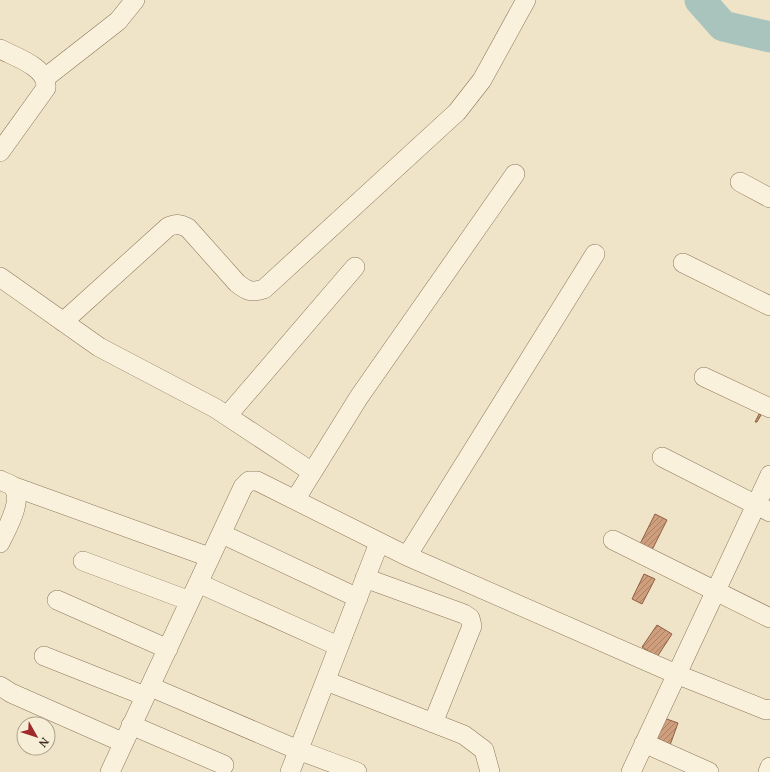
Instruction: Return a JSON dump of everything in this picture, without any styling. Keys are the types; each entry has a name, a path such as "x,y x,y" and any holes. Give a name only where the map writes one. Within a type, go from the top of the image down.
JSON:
{"street":[{"path":"45,78 118,22 135,0"},
{"path":"64,322 168,227 174,224 179,224 188,228 237,283 245,289 255,292 264,289 457,112 482,80 495,59 526,0"},
{"path":"0,49 39,71 45,78 46,88 0,152"},
{"path":"295,500 359,397 515,174"},
{"path":"740,182 770,198"},
{"path":"407,556 595,254"},
{"path":"683,263 770,306"},
{"path":"227,416 355,268"},
{"path":"0,277 99,347 227,416 312,472"},
{"path":"704,377 770,408"},
{"path":"662,457 763,508"},
{"path":"631,772 715,590 763,508 770,475"},
{"path":"110,772 126,734 148,692 209,558 222,534 243,487 249,481 257,481 407,556 676,674 766,710 770,709"},
{"path":"0,543 17,505 16,494 6,483"},
{"path":"6,483 209,558"},
{"path":"222,534 358,598"},
{"path":"613,540 770,618"},
{"path":"290,772 379,543"},
{"path":"83,561 190,601"},
{"path":"366,578 464,614 470,618 472,626 433,722"},
{"path":"198,583 338,646"},
{"path":"57,600 168,649"},
{"path":"44,656 148,692 357,772"},
{"path":"326,681 464,735 484,750 490,772"},
{"path":"0,686 11,693 126,734 224,765"},
{"path":"644,743 708,772"},
{"path":"768,772 770,767"}],"building":[{"path":"759,414 761,415 757,422 755,422"},
{"path":"655,514 667,520 652,550 640,544"},
{"path":"644,574 655,579 642,604 632,599"},
{"path":"657,625 672,634 657,657 642,647"},
{"path":"661,717 678,723 669,748 652,742"}],"waterway":[{"path":"700,0 723,26 770,37"}]}
